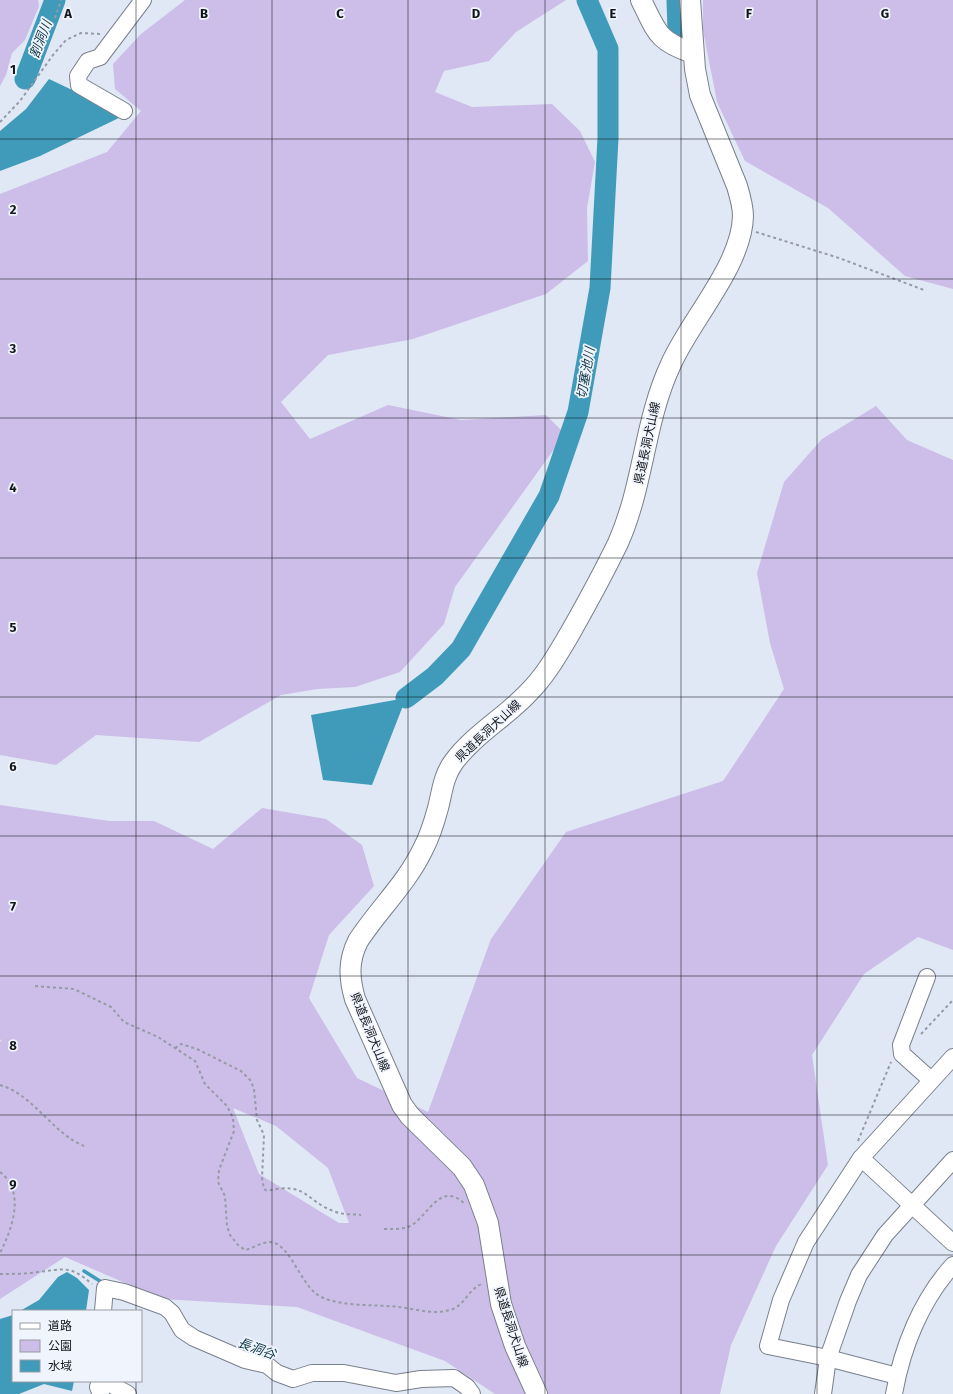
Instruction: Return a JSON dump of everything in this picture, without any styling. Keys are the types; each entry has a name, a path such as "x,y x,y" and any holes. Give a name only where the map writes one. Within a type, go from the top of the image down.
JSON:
{"main road":[{"path":"641,0 661,38 679,48 693,53"},
{"name":"県道長洞犬山線","path":"537,1394 515,1346 501,1304 496,1281 488,1223 472,1180 462,1167 410,1116 402,1105 356,999 350,975 350,960 363,932 422,852 431,833 444,780 452,764 467,747 520,702 540,681 584,608 618,542 629,516 637,491 658,396 669,366 685,336 732,259 742,228 743,215 737,186 706,112 697,83 693,53 690,0"}],"street":[{"path":"124,111 79,85 78,76 88,61 100,57 143,0"},
{"path":"927,977 901,1045 902,1054 931,1080"},
{"path":"897,1376 828,1358 768,1346 781,1300 806,1242 860,1158 953,1057"},
{"path":"860,1158 953,1243"},
{"path":"823,1394 828,1358 848,1301 859,1275 885,1235 953,1160"},
{"path":"894,1394 897,1376 920,1312 944,1275 953,1265"},
{"path":"103,1310 105,1288 124,1292 165,1307 172,1313 182,1330 194,1338 245,1360 267,1365 277,1373 293,1379 312,1373 344,1373 396,1383 421,1379 454,1378 467,1387 472,1394"},
{"path":"100,1382 98,1387 101,1394"},
{"path":"107,1382 128,1394"}],"path":[{"path":"55,18 61,0"},
{"path":"0,122 20,101 53,55 66,40 81,32 96,33 115,38"},
{"path":"742,228 839,258 924,290"},
{"path":"34,986 74,988 111,1007 124,1022 158,1037 195,1061 205,1084 227,1106 233,1118 234,1125 232,1140 218,1178 225,1196 227,1226 230,1235 238,1246 245,1250 268,1242 277,1244 292,1261 315,1293 330,1300 360,1306 397,1306 434,1313 450,1310 462,1304 473,1289 480,1284 496,1281"},
{"path":"917,1038 953,1000"},
{"path":"175,1048 181,1044 198,1049 240,1071 251,1080 254,1089 257,1120 264,1135 262,1178 264,1189 267,1191 284,1187 297,1189 337,1212 361,1215"},
{"path":"860,1158 857,1142 898,1048 902,1054"},
{"path":"0,1085 13,1089 72,1141 84,1146"},
{"path":"0,1172 10,1183 15,1212 11,1230 0,1253"},
{"path":"384,1229 397,1229 410,1226 417,1221 436,1201 445,1197 457,1197 464,1204"},
{"path":"0,1274 38,1272 56,1269 70,1270 84,1277 94,1286 105,1288"}],"green space":[{"path":"0,0 38,0 39,6 25,40 12,53 6,75 0,86"},
{"path":"185,0 566,0 516,32 489,61 444,71 435,92 472,107 552,104 580,131 595,162 587,208 588,261 546,294 413,339 328,355 281,402 310,439 388,405 461,420 546,415 565,434 455,587 444,624 400,672 355,687 317,689 281,695 199,742 96,735 56,765 0,755 0,194 107,152 141,111 115,89 113,64 141,34"},
{"path":"703,0 953,0 953,289 905,276 828,208 745,161 717,102 703,30"},
{"path":"876,406 907,440 953,460 953,950 918,937 864,974 812,1055 828,1165 776,1246 731,1345 720,1394 495,1394 445,1361 297,1307 162,1299 65,1257 0,1299 0,1041 2,1042 0,1039 0,805 109,821 154,821 213,849 262,808 326,819 362,845 374,886 329,935 309,998 357,1078 428,1112 491,939 566,832 723,781 784,689 770,643 757,573 784,482 822,439","holes":["233,1108 276,1126 328,1168 349,1223 339,1223 259,1174"]}],"water":[{"path":"49,79 125,115 40,156 0,171 0,131 26,109"},
{"path":"406,698 372,785 323,780 311,715"},
{"path":"67,1272 77,1278 89,1290 86,1310 22,1310 39,1300 58,1277"},
{"path":"12,1315 12,1382 74,1382 72,1391 44,1384 19,1394 0,1394 0,1319"}],"waterway":[{"name":"割洞川","path":"25,79 55,0"},
{"name":"切塞池川","path":"406,698 435,676 461,649 549,496 578,412 600,288 608,138 608,49 587,0"},
{"path":"677,0 678,31"},
{"name":"長洞谷","path":"84,1271 103,1283"}]}
